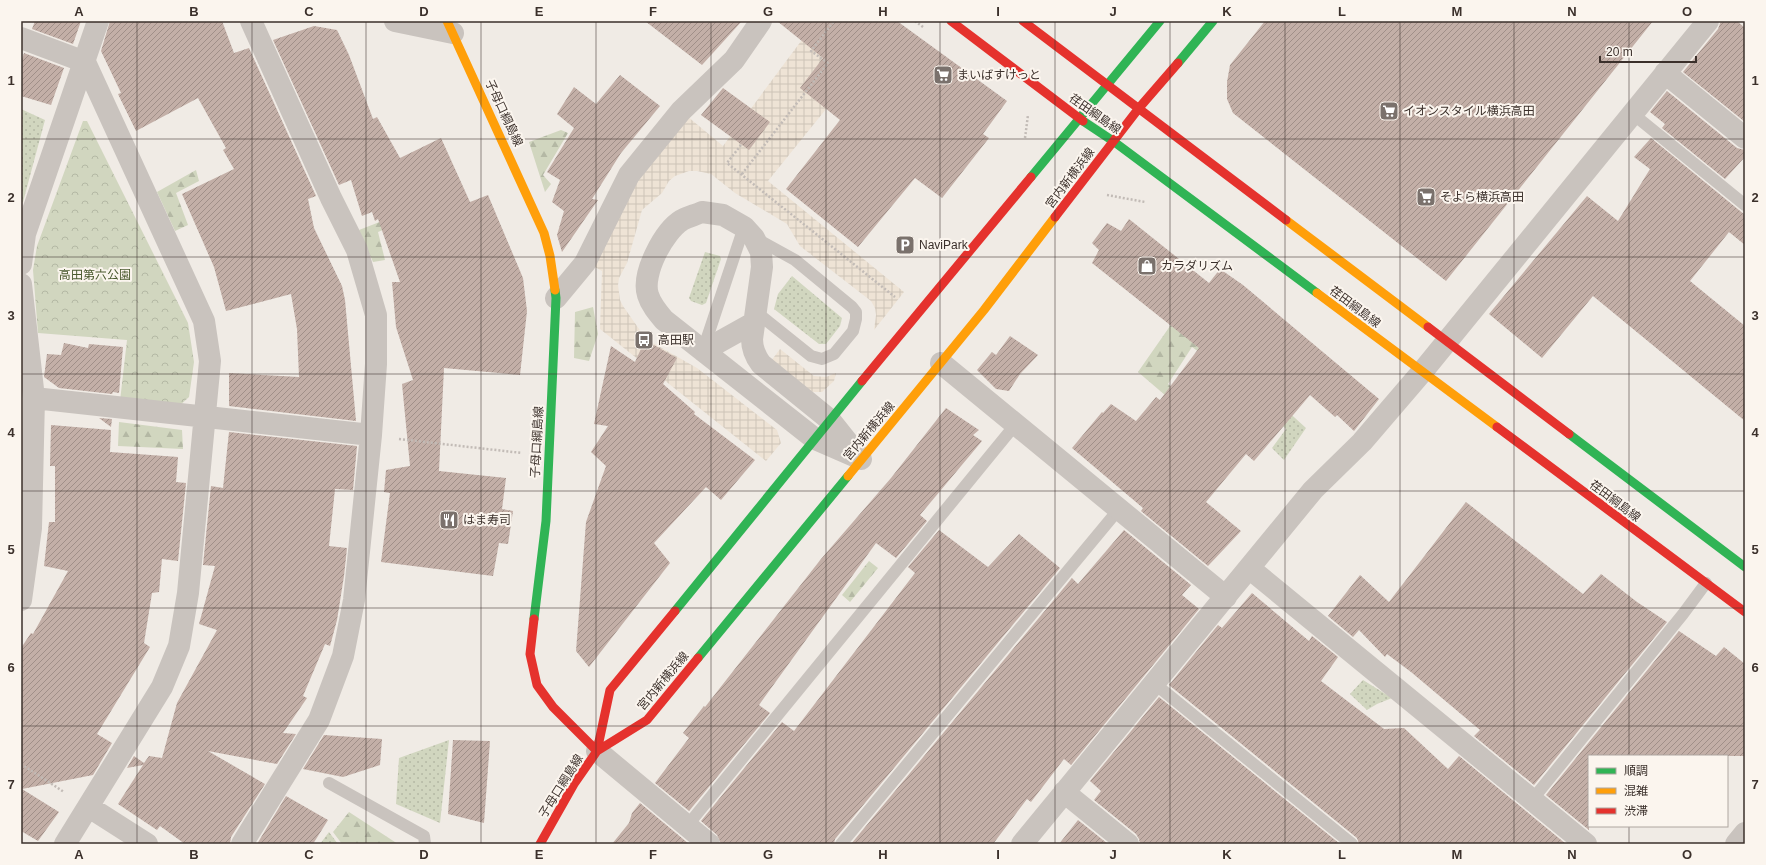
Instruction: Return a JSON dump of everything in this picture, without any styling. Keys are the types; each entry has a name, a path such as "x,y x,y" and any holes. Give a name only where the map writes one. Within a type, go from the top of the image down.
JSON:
{"main road":[{"name":"荏田綱島線","path":"952,21 1079,118 1113,141 1745,612"},
{"path":"1022,21 1745,566"},
{"path":"598,751 610,690 830,420 1160,21"},
{"name":"宮内新横浜線","path":"598,751 647,720 984,310 1139,108 1213,21"},
{"name":"子母口綱島線","path":"450,27 528,193 550,256 556,298 546,521 530,654 538,685 544,696 553,707 598,751 574,784 540,844"}],"street":[{"path":"21,264 25,234 98,21"},
{"path":"242,844 319,720 343,656 354,600 371,435 376,364 376,315 359,258 251,21"},
{"path":"395,21 450,27"},
{"path":"556,298 585,263 629,175 681,111 734,60 761,21"},
{"path":"1022,844 1313,490 1362,442 1448,341 1708,21"},
{"path":"21,38 85,62 204,321 210,361 203,417 188,593 179,646 162,687 65,844"},
{"path":"1665,73 1745,138"},
{"path":"702,212 723,215 749,233 761,252 762,267 752,346 757,359 761,364 830,420 861,459 815,439 664,320 654,309 647,294 647,278 652,263 665,236 681,220 702,212"},
{"path":"21,284 34,398 31,528 21,600"},
{"path":"703,351 755,317"},
{"path":"941,363 1226,597"},
{"path":"34,398 371,435"},
{"path":"1249,568 1586,844"},
{"path":"598,751 709,844"},
{"path":"1064,792 1128,844"},
{"path":"89,807 146,844"},
{"path":"1736,844 1745,833"}],"lane":[{"path":"1633,114 1745,205"},
{"path":"703,351 749,233 796,260 856,312 853,332 834,354 822,359 811,356 755,317"},
{"path":"687,826 1015,425"},
{"path":"841,844 1119,509"},
{"path":"1532,800 1683,614 1706,583"},
{"path":"1155,684 1352,844"},
{"path":"329,783 424,836 425,844"}],"path":[{"path":"742,174 828,63 811,51 834,21"},
{"path":"915,21 927,30"},
{"path":"1025,143 1028,111"},
{"path":"741,145 727,163 898,300"},
{"path":"1100,194 1125,199 1142,200 1148,204"},
{"path":"396,439 494,450"},
{"path":"21,764 58,787"}],"green space":[{"path":"21,109 45,120 23,202 21,203"},
{"name":"高田第六公園","path":"83,121 87,121 188,323 194,362 189,397 178,407 120,401 127,340 38,333 33,270 37,246"},
{"path":"561,130 568,133 543,175 551,184 545,192 529,142"},
{"path":"196,170 199,181 176,193 188,225 175,231 157,192"},
{"path":"413,209 417,216 378,232 385,260 373,262 359,230"},
{"path":"705,252 720,256 721,259 706,303 702,305 691,301 689,298"},
{"path":"792,276 842,318 840,326 826,344 819,344 774,309 778,294"},
{"path":"1184,306 1246,387 1192,347 1168,384 1214,421 1207,431 1138,372"},
{"path":"593,307 598,334 589,361 574,358 575,312"},
{"path":"1263,389 1306,428 1284,460 1272,448 1286,429 1255,399"},
{"path":"119,422 182,430 183,449 118,446"},
{"path":"869,561 878,568 850,602 842,595"},
{"path":"1363,680 1392,698 1367,710 1350,694"},
{"path":"449,740 440,823 396,804 399,758"},
{"path":"349,812 398,844 342,844 333,832"},
{"path":"329,832 338,844 320,844"}],"shaded area":[{"path":"816,21 897,21 768,181 904,292 874,330 876,315 875,308 871,301 800,246 787,224 735,193 711,174 697,171 689,171 675,176 669,181 662,193 642,210 627,263 619,278 618,285 620,300 623,306 646,339 697,368 777,430 781,443 766,461 600,329 602,271 593,266 636,180 687,116 723,146"},
{"path":"780,349 814,376 826,377 836,373 834,381 822,392 813,392 805,388 771,361"}],"building":[{"path":"35,21 81,21 73,44 32,29"},
{"path":"110,21 222,21 234,53 249,48 316,196 308,199 314,228 342,286 345,300 356,421 229,406 229,373 299,377 297,329 291,294 226,311 214,267 182,194 234,169 223,150 226,148 198,98 136,131 118,94 121,93 101,51"},
{"path":"645,21 742,21 702,65"},
{"path":"777,21 897,21 1007,101 983,134 989,138 942,198 915,178 858,247 786,189 840,120 800,88 823,58"},
{"name":"そよら横浜高田","path":"1265,21 1653,21 1446,281 1233,113 1227,99 1227,82 1230,65"},
{"path":"1721,21 1737,21 1745,28 1745,122 1683,72 1718,29"},
{"path":"314,26 337,30 349,55 373,119 377,117 400,158 441,138 470,202 488,195 523,278 527,311 520,375 444,368 439,471 506,478 502,509 513,511 508,544 499,543 493,576 381,562 390,493 384,492 386,470 410,466 402,384 413,380 396,327 392,282 400,282 378,219 375,221 372,212 362,216 351,180 339,185 273,40"},
{"path":"24,53 64,68 51,105 21,96 21,62"},
{"path":"620,75 660,106 621,153 592,199 598,200 562,252 557,235 564,211 552,202 560,180 547,172 574,128 557,114 574,87 596,104"},
{"path":"723,88 770,122 749,150 701,115"},
{"path":"1667,91 1737,148 1745,150 1745,157 1725,179 1662,128 1665,124 1650,112"},
{"path":"1651,138 1745,215 1745,245 1729,232 1690,281 1745,326 1745,421 1593,296 1542,358 1489,314 1587,196 1618,221 1650,169 1634,157"},
{"path":"1129,219 1209,283 1220,269 1243,285 1379,399 1354,431 1337,415 1335,417 1310,395 1254,461 1246,454 1206,502 1241,531 1208,566 1141,511 1143,508 1072,448 1102,412 1103,413 1111,404 1136,421 1156,397 1160,400 1199,348 1092,263 1099,250 1092,243 1107,223 1121,231"},
{"path":"1010,336 1038,355 1020,374 1009,391 996,389 977,370 992,352 996,355"},
{"path":"645,340 677,358 663,384 695,412 694,414 755,460 721,500 706,487 654,543 670,563 589,667 576,651 586,522 606,466 591,452 608,426 594,424 611,346 635,362"},
{"path":"64,343 88,348 89,344 123,347 119,393 113,392 112,394 59,388 44,377 47,354 61,355"},
{"path":"946,408 979,430 973,435 982,441 920,515 927,521 896,558 876,543 759,705 770,713 689,811 655,783 689,738 683,733 821,559 891,478"},
{"path":"99,418 112,419 111,427"},
{"path":"51,425 111,430 110,452 178,457 176,482 186,483 178,561 162,559 159,592 152,593 144,643 150,647 97,734 112,743 93,775 22,789 59,812 38,841 21,831 21,648 31,633 33,634 68,571 44,566 49,522 55,522 55,466 50,466"},
{"path":"229,432 357,446 353,490 335,489 329,546 347,548 337,620 330,646 325,644 303,696 307,698 283,733 296,734 277,764 208,751 265,784 231,837 230,844 185,844 160,826 157,830 118,804 143,765 127,768 134,756 144,763 149,756 162,758 177,703 217,630 199,624 215,566 203,565 211,486 223,488"},
{"path":"1466,502 1583,594 1601,574 1637,602 1667,622 1534,785 1474,736 1480,730 1411,672 1387,654 1385,657 1359,630 1353,637 1328,616 1360,575 1389,602"},
{"path":"939,530 988,567 1019,534 1060,568 835,839 834,844 721,844 717,835 701,821 782,722 794,731 915,573 908,567"},
{"path":"1124,530 1191,585 1182,595 1199,609 1071,765 1064,759 1031,802 1027,799 993,844 851,844 1072,578 1078,584"},
{"path":"1252,593 1309,641 1312,636 1338,657 1321,681 1384,729 1404,728 1448,769 1459,756 1566,844 1359,844 1357,838 1169,685 1218,625 1222,628"},
{"path":"1679,631 1716,656 1724,647 1745,664 1745,756 1588,755 1589,830 1546,795"},
{"path":"1159,697 1340,844 1140,844 1136,834 1094,800 1101,791 1090,781"},
{"path":"324,735 382,739 380,765 343,777 303,769"},
{"path":"453,740 490,741 484,823 448,814"},
{"path":"286,796 328,820 313,844 257,844"},
{"path":"640,803 689,844 612,844 629,823 632,813"},
{"path":"1078,820 1108,844 1059,844"}],"traffic: fast":[{"path":"1031,177 1160,21"},
{"path":"1178,63 1213,21"},
{"path":"1083,121 1113,141 1317,293"},
{"path":"534,619 546,521 556,298 555,290"},
{"path":"675,611 862,381"},
{"path":"1569,434 1745,567"},
{"path":"698,658 848,476"}],"traffic: slow":[{"path":"447,21 544,233 550,256 555,290"},
{"path":"848,476 984,310 1055,217"},
{"path":"1286,220 1428,327"},
{"path":"1317,293 1497,427"}],"traffic: jam":[{"path":"951,21 1083,121"},
{"path":"1023,21 1286,220"},
{"path":"1055,217 1139,108 1178,63"},
{"path":"862,381 1031,177"},
{"path":"1428,327 1569,434"},
{"path":"1497,427 1745,612"},
{"path":"597,751 610,690 675,611"},
{"path":"534,619 530,654 537,685 553,707 597,751"},
{"path":"540,844 574,784 597,751 647,720 698,658"}],"place":[{"name":"まいばすけっと","path":"943,75"},
{"name":"イオンスタイル横浜高田","path":"1389,111"},
{"name":"そよら横浜高田","path":"1426,197"},
{"name":"NaviPark","path":"905,245"},
{"name":"カラダリズム","path":"1147,266"},
{"name":"高田駅","path":"644,340"},
{"name":"はま寿司","path":"449,520"}]}
